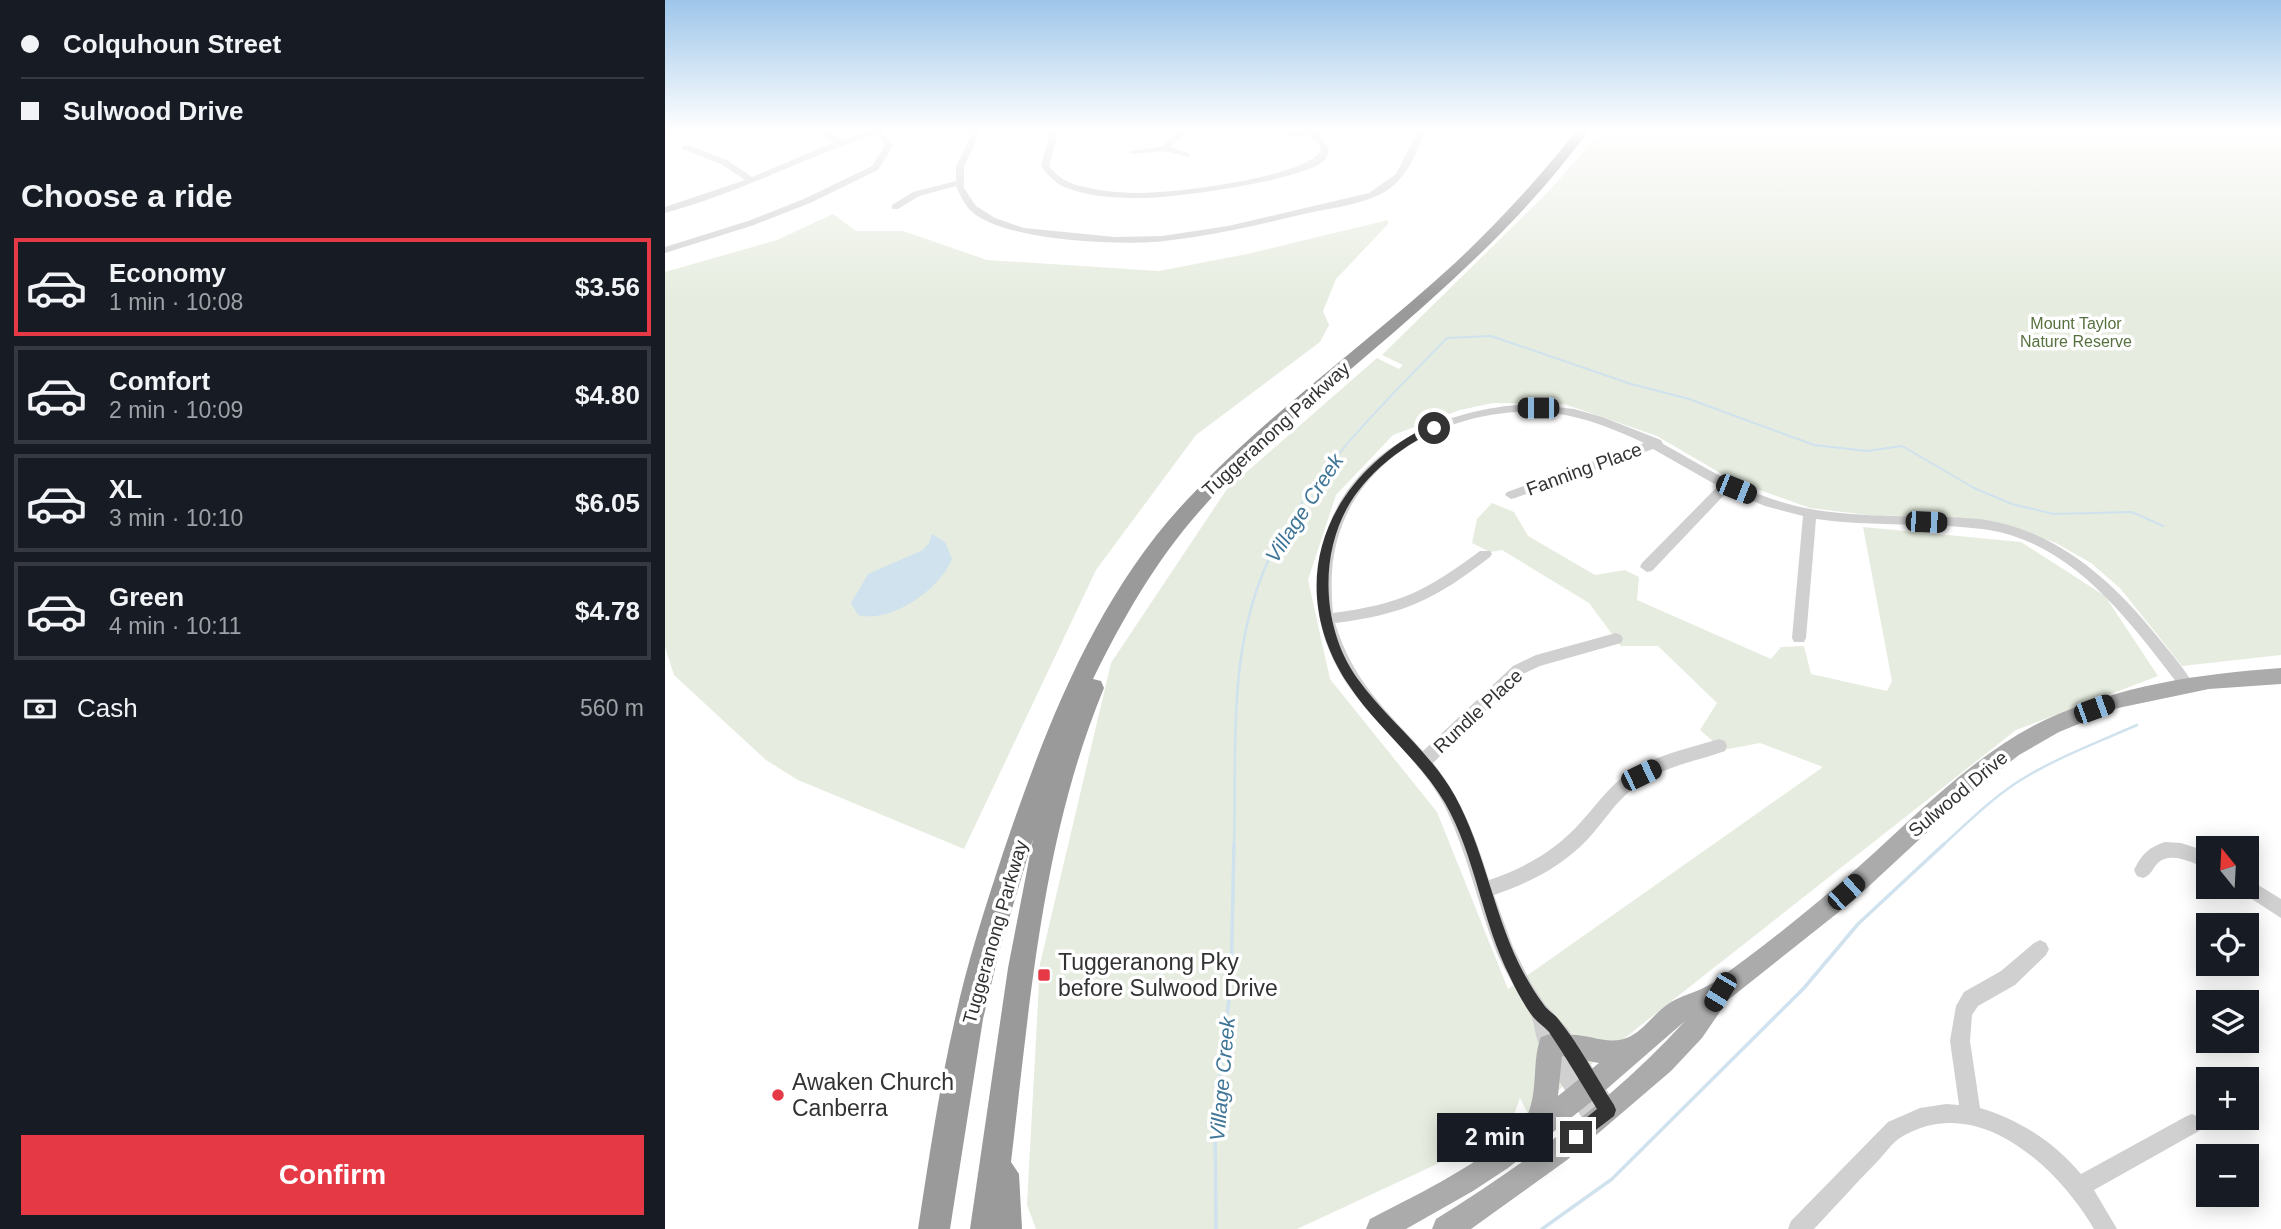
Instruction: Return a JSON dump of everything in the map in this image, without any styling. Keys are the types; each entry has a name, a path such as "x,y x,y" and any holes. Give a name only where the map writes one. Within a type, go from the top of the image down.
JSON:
{"highway":[{"name":"Tuggeranong Parkway","path":"934,1229 955,1089 985,953 1052,744 1111,620 1150,558 1201,497 1257,442 1478,249 1535,187"},
{"name":"Tuggeranong Parkway","path":"986,1229 1022,967 1052,808 1088,698 1134,604 1175,543 1228,483 1495,242 1546,187"},
{"path":"1000,1133 1006,1229"}],"main road":[{"name":"Sulwood Drive","path":"1380,1229 1464,1182 1529,1136 1678,1011 1720,992 1846,892 1961,787 2012,749 2073,717 2116,701 2186,684 2281,676"},
{"name":"Sulwood Drive","path":"1446,1229 1542,1164 1601,1116 1684,1043 1720,992"},
{"path":"1529,1136 1544,1108 1559,1046 1612,1053 1634,1048"}],"street":[{"path":"665,210 734,187"},
{"path":"665,250 779,213 834,187"},
{"path":"895,207 916,194 941,187"},
{"path":"961,187 973,208 992,220 1023,231 1115,240 1192,235 1372,195 1389,187"},
{"path":"1075,187 1148,195 1183,193 1210,187"},
{"path":"1601,1116 1515,972 1464,830 1450,799 1423,762 1353,681 1334,644 1326,619 1323,581 1325,556 1339,513 1357,485 1373,468 1412,439 1469,416 1494,410 1538,408 1598,419 1657,443 1726,485 1767,502 1809,513 1848,518 2000,527 2045,545 2079,565 2110,590 2186,684"},
{"name":"Fanning Place","path":"1511,495 1657,443"},
{"path":"1647,567 1726,485"},
{"path":"1800,638 1809,513"},
{"path":"1326,619 1379,613 1422,599 1440,589 1485,554"},
{"name":"Rundle Place","path":"1423,762 1518,670 1536,661 1616,639"},
{"path":"1484,890 1536,870 1561,854 1582,834 1609,800 1641,775 1665,763 1719,746"},
{"path":"2143,870 2152,856 2166,850 2196,855"},
{"path":"2259,894 2281,909"},
{"path":"1971,1115 1960,1041 1963,1013 1971,999 2008,978 2041,949"},
{"path":"1799,1229 1892,1131 1930,1115 1971,1115 1993,1122 2025,1138 2053,1160 2080,1188 2106,1229"},
{"path":"2080,1188 2192,1124"}],"green space":[{"name":"Mount Taylor Nature Reserve","path":"1552,187 2281,187 2281,655 2182,666 2120,588 2091,563 2056,543 2020,530 1929,517 1868,515 1810,508 1732,480 1657,436 1564,404 1493,403 1460,410 1393,435 1336,495 1308,580 1330,679 1437,812 1508,989 1823,767 1760,743 1723,750 1700,730 1717,703 1658,646 1621,646 1589,603 1502,550 1490,552 1472,543 1477,519 1492,503 1514,512 1528,536 1595,575 1625,570 1639,577 1637,600 1771,659 1781,647 1804,646 1811,674 1887,691 1892,681 1863,527 2021,542 2105,596 2158,676 2016,730 1528,1114 1520,1098 1508,1131 1297,1229 1036,1229 1027,1205 1040,964 1111,663 1227,489 1377,358 1399,369 1403,365 1382,355"},
{"path":"833,214 856,231 903,231 987,260 1159,271 1247,254 1388,220 1388,224 1336,279 1323,311 1329,325 1320,342 1196,435 1096,570 964,849 798,780 766,760 674,675 665,647 665,272 777,240"}],"water":[{"path":"932,534 945,542 952,559 937,582 913,602 899,609 885,614 858,615 851,603 868,574 923,550"}],"waterway":[{"name":"Village Creek","path":"1275,546 1311,490 1353,436 1447,338 1491,336 1631,384 1689,399 1814,445 1867,451 1902,446 1974,488 2012,504 2054,514 2132,512 2163,526"},
{"name":"Village Creek","path":"1234,846 1235,730 1242,654 1260,580 1275,546"},
{"path":"1942,846 1987,805 2030,774 2137,725"},
{"name":"Village Creek","path":"1216,1229 1215,1118 1231,982 1234,844"},
{"path":"1542,1229 1612,1179 1804,988 1858,924 1944,844"}],"place":[{"name":"Tuggeranong Pky before Sulwood Drive","path":"1044,975"},
{"name":"Awaken Church Canberra","path":"778,1095"}],"route":[{"path":"1434,428 1391,452 1373,468 1357,485 1339,513 1325,556 1323,581 1326,619 1334,644 1353,681 1370,704 1423,762 1450,799 1464,830 1498,932 1515,972 1539,1013 1553,1024 1608,1110 1576,1137"}]}
